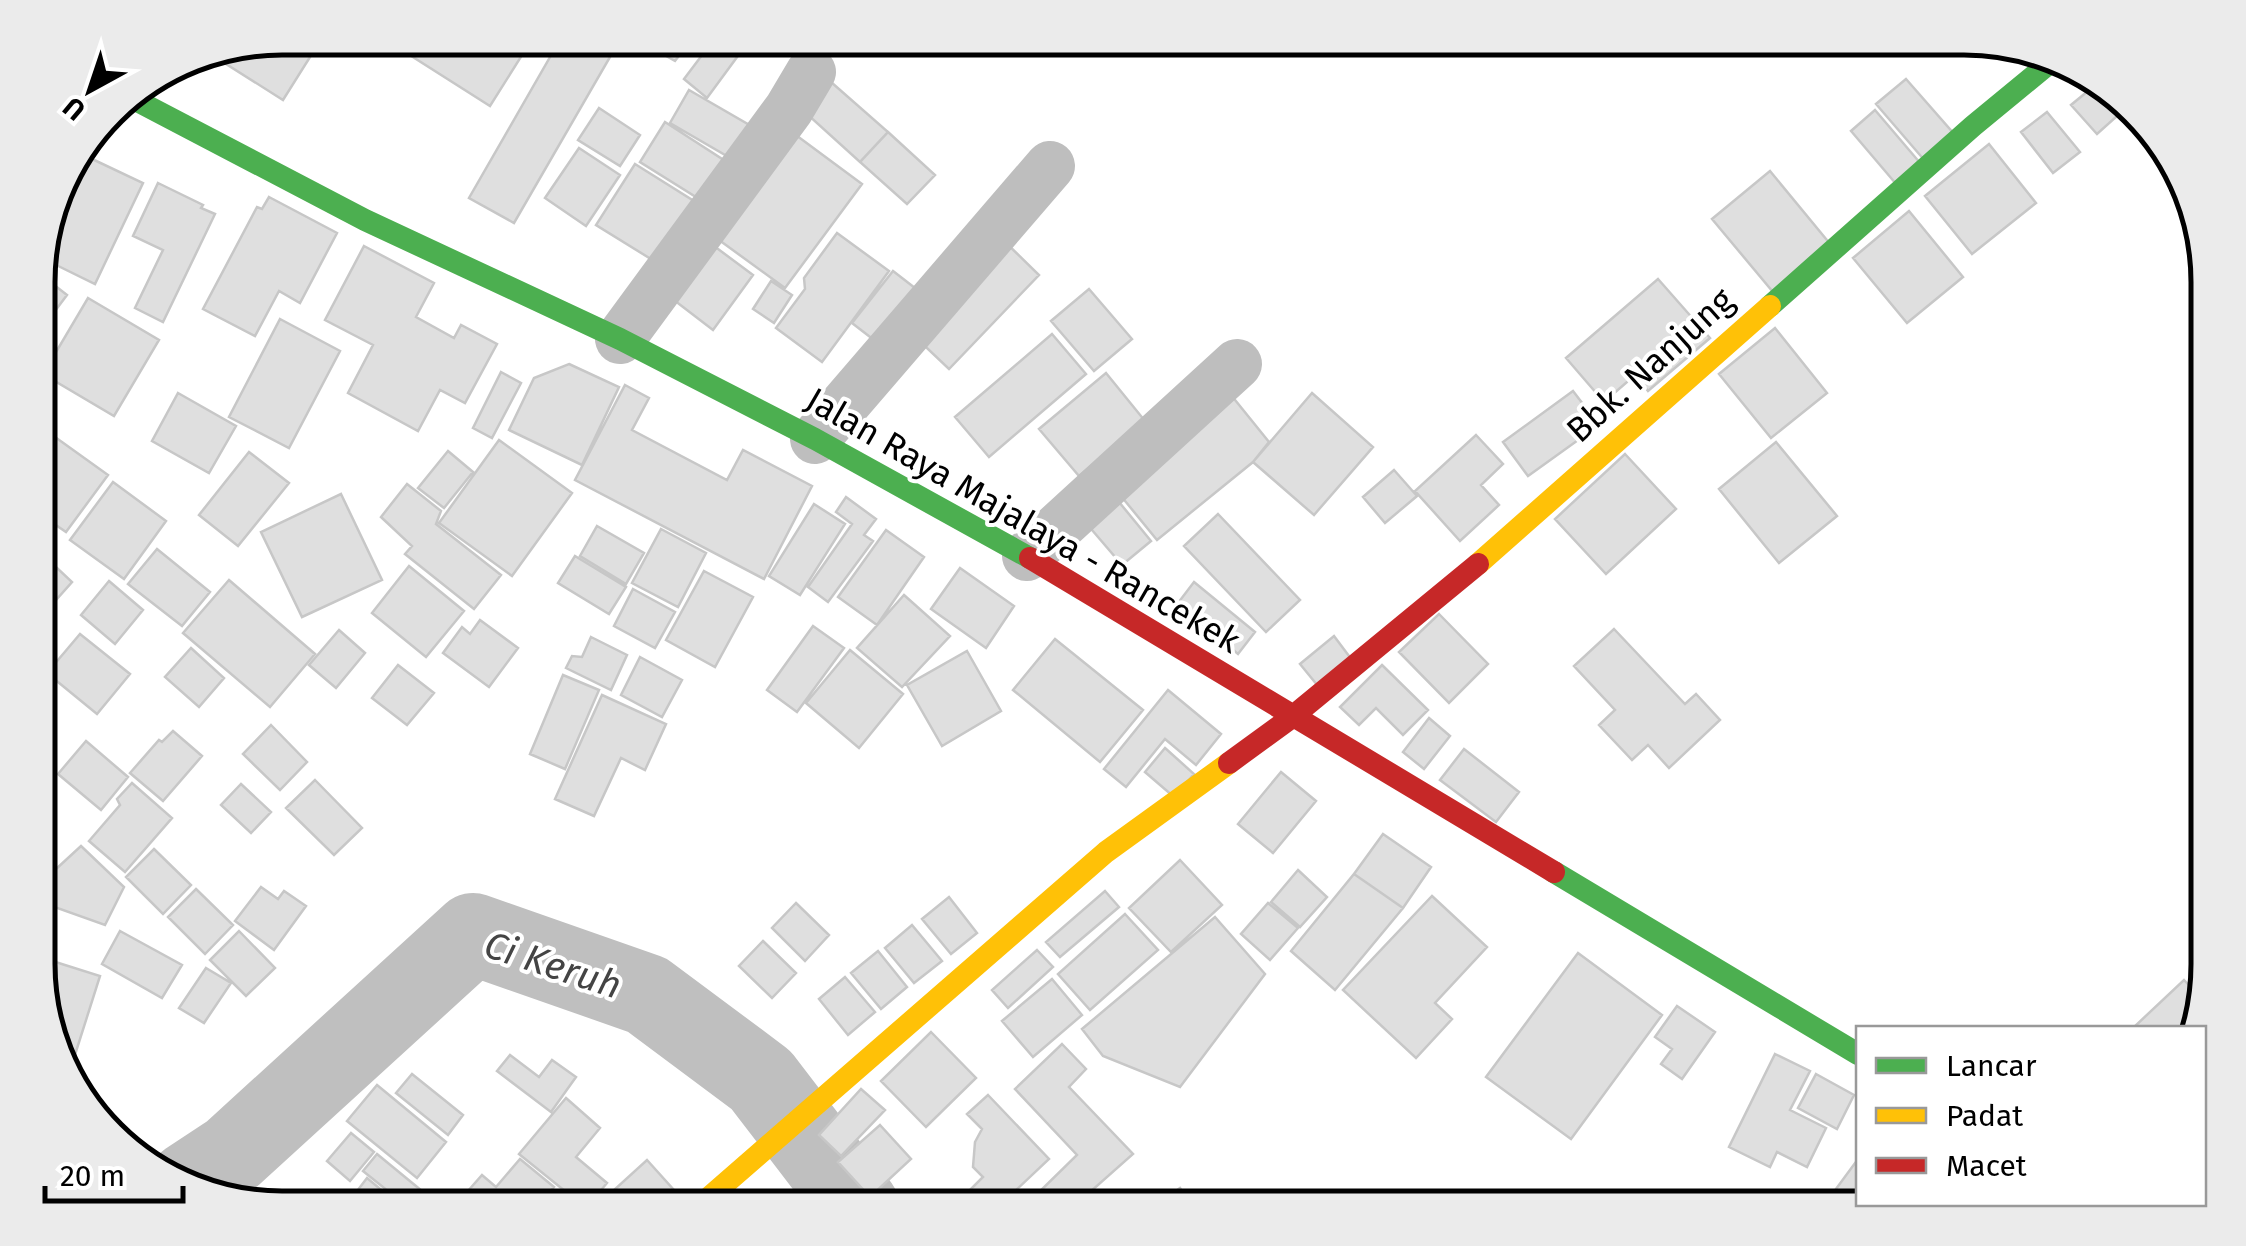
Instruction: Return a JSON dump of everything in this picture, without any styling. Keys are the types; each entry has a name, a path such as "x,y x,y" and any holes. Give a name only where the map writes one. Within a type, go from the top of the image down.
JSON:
{"main road":[{"name":"Bbk. Nanjung","path":"716,1191 1106,852 1292,717 1472,568 2042,69"},
{"name":"Jalan Raya Majalaya - Rancekek","path":"141,104 366,220 620,339 814,438 1027,556 1856,1053"}],"street":[{"path":"620,339 811,72"},
{"path":"814,438 1050,166"},
{"path":"1027,556 1237,364"}],"building":[{"path":"311,55 283,100 224,63 253,57"},
{"path":"410,55 522,55 490,106"},
{"path":"551,55 611,55 514,223 469,198"},
{"path":"702,55 739,55 707,98 684,79"},
{"path":"823,75 888,132 860,162 797,105"},
{"path":"1906,79 1955,135 1926,162 1876,104"},
{"path":"689,90 758,130 739,163 670,123"},
{"path":"2087,91 2118,115 2097,134 2071,105"},
{"path":"599,108 640,135 620,166 578,140"},
{"path":"1875,110 1921,164 1897,185 1851,131"},
{"path":"2047,112 2080,152 2053,173 2021,132"},
{"path":"665,122 736,168 712,207 640,162"},
{"path":"785,127 862,184 785,288 708,232"},
{"path":"888,132 935,175 907,204 860,162"},
{"path":"1989,144 2036,203 1972,254 1925,196"},
{"path":"579,148 620,175 586,226 545,198"},
{"path":"92,159 143,183 95,284 56,265 71,197"},
{"path":"635,164 705,208 667,269 596,225"},
{"path":"1770,171 1831,245 1773,292 1712,219"},
{"path":"158,183 215,214 163,322 135,308 163,250 133,236"},
{"path":"269,197 337,233 300,303 279,291 255,336 203,309 257,207 262,209"},
{"path":"1909,211 1963,277 1907,323 1853,258"},
{"path":"837,233 889,271 822,362 776,328 805,289 804,278"},
{"path":"1000,237 1039,275 949,369 910,332"},
{"path":"710,243 753,275 713,330 670,297"},
{"path":"364,246 434,283 416,317 454,338 461,325 497,344 465,403 440,390 418,431 348,393 373,345 325,320"},
{"path":"893,271 924,295 883,347 852,323"},
{"path":"1658,279 1710,338 1648,391 1635,375 1604,402 1566,358"},
{"path":"771,281 792,295 774,323 753,309"},
{"path":"55,286 67,295 55,311"},
{"path":"1089,289 1132,339 1094,371 1051,321"},
{"path":"88,298 159,340 114,416 55,381 55,354"},
{"path":"280,319 340,351 289,448 229,417"},
{"path":"1775,328 1827,393 1771,438 1719,374"},
{"path":"1052,334 1086,374 989,457 955,417"},
{"path":"569,364 619,387 582,465 509,430 534,378"},
{"path":"501,372 521,383 492,438 473,428"},
{"path":"1106,373 1145,421 1079,476 1039,429"},
{"path":"625,385 649,398 632,430 727,480 743,450 812,486 764,579 575,480"},
{"path":"1227,390 1269,442 1253,462 1157,540 1112,485"},
{"path":"1573,391 1599,425 1528,476 1503,442"},
{"path":"178,393 236,426 209,473 152,441"},
{"path":"1312,393 1373,447 1314,515 1253,462"},
{"path":"1476,435 1503,464 1481,485 1499,505 1460,541 1415,491"},
{"path":"55,437 108,475 66,532 55,524"},
{"path":"499,440 572,493 512,576 439,523"},
{"path":"1776,442 1837,516 1779,563 1719,489"},
{"path":"448,451 473,472 444,508 418,488"},
{"path":"249,452 289,483 238,546 199,515"},
{"path":"1625,454 1676,509 1606,574 1555,519"},
{"path":"1394,470 1417,496 1385,523 1363,497"},
{"path":"113,482 166,521 124,579 70,540"},
{"path":"407,484 441,511 436,524 501,575 474,609 405,554 412,546 381,517"},
{"path":"1110,491 1151,541 1122,565 1080,516"},
{"path":"341,494 382,580 302,617 261,532"},
{"path":"846,497 876,519 864,535 873,541 828,602 808,587 852,524 836,512"},
{"path":"814,504 845,524 800,595 769,576"},
{"path":"1218,514 1300,600 1266,632 1184,546"},
{"path":"597,526 644,553 626,584 580,556"},
{"path":"661,529 706,553 678,607 632,583"},
{"path":"886,530 924,557 877,625 838,597"},
{"path":"157,549 210,592 182,626 128,584"},
{"path":"575,556 626,587 609,614 558,583"},
{"path":"55,566 72,582 55,601"},
{"path":"409,566 464,611 426,657 372,613"},
{"path":"960,568 1014,606 986,648 931,609"},
{"path":"704,571 753,597 715,667 666,640"},
{"path":"229,580 315,654 270,707 183,633"},
{"path":"109,581 143,610 115,644 81,615"},
{"path":"1194,582 1255,632 1238,654 1178,603"},
{"path":"633,589 675,612 655,648 614,626"},
{"path":"904,595 950,636 902,687 857,648"},
{"path":"1439,614 1488,664 1449,703 1399,652"},
{"path":"480,620 518,648 489,687 443,653 462,627 470,634"},
{"path":"813,626 844,648 797,712 767,690"},
{"path":"1614,629 1685,704 1696,694 1720,720 1669,768 1648,745 1632,760 1599,725 1615,710 1574,666"},
{"path":"339,630 365,653 336,688 309,665"},
{"path":"80,634 130,674 97,714 55,680 55,664"},
{"path":"1334,636 1352,660 1318,686 1300,664"},
{"path":"591,637 627,655 611,690 566,668 572,656 582,657"},
{"path":"1055,639 1143,710 1100,762 1013,690"},
{"path":"191,648 224,678 199,707 165,677"},
{"path":"850,650 903,694 859,748 806,703"},
{"path":"967,651 1001,711 942,746 907,685"},
{"path":"640,657 682,680 662,717 621,695"},
{"path":"398,665 434,693 407,725 372,698"},
{"path":"1382,665 1428,710 1403,735 1376,708 1359,725 1340,707"},
{"path":"563,675 599,690 565,769 530,754"},
{"path":"1168,690 1221,734 1196,765 1165,739 1126,787 1104,769"},
{"path":"602,695 666,724 645,770 621,758 594,816 555,799"},
{"path":"1429,718 1450,736 1424,769 1403,752"},
{"path":"271,725 307,762 280,790 243,754"},
{"path":"173,731 202,756 163,801 130,773 159,740 162,742"},
{"path":"86,741 128,777 101,810 58,774"},
{"path":"1165,748 1194,774 1174,797 1145,772"},
{"path":"1464,749 1519,792 1496,822 1440,780"},
{"path":"1281,772 1316,801 1273,853 1238,824"},
{"path":"315,780 362,828 334,855 286,808"},
{"path":"132,783 172,818 125,872 89,841 120,805 117,799"},
{"path":"241,784 271,812 251,833 221,805"},
{"path":"1383,834 1431,867 1403,908 1354,874"},
{"path":"81,846 124,887 105,925 55,907 55,870"},
{"path":"154,849 191,885 163,914 126,877"},
{"path":"1180,860 1222,905 1171,952 1129,908"},
{"path":"1298,870 1327,897 1300,927 1271,902"},
{"path":"1354,874 1403,908 1335,990 1291,951"},
{"path":"261,887 278,899 284,891 306,906 274,950 235,921"},
{"path":"196,889 233,925 205,954 168,917"},
{"path":"1105,891 1119,907 1060,957 1046,942"},
{"path":"1432,896 1487,947 1435,1003 1452,1019 1416,1058 1343,990"},
{"path":"949,897 977,933 951,954 922,919"},
{"path":"796,903 829,935 805,961 772,928"},
{"path":"1268,903 1298,928 1270,960 1241,934"},
{"path":"1125,914 1158,950 1090,1010 1058,974"},
{"path":"1215,917 1265,974 1180,1087 1103,1056 1082,1029"},
{"path":"912,925 942,961 914,983 885,948"},
{"path":"120,931 182,965 162,998 102,964"},
{"path":"239,931 275,968 246,996 210,960"},
{"path":"763,941 796,973 772,998 739,966"},
{"path":"1037,950 1053,967 1008,1008 992,990"},
{"path":"878,951 907,987 881,1009 851,973"},
{"path":"1578,953 1662,1015 1571,1139 1486,1077"},
{"path":"55,962 100,976 75,1056 63,1023"},
{"path":"206,968 231,983 204,1023 179,1008"},
{"path":"845,977 875,1012 848,1035 819,999"},
{"path":"1052,979 1082,1015 1033,1057 1002,1021"},
{"path":"2184,980 2190,986 2182,1026 2135,1026"},
{"path":"1677,1006 1715,1032 1682,1079 1661,1064 1672,1049 1655,1037"},
{"path":"931,1032 976,1078 926,1127 881,1081"},
{"path":"1062,1044 1086,1069 1069,1087 1133,1154 1091,1191 1040,1191 1077,1155 1015,1089"},
{"path":"1775,1054 1810,1071 1790,1110 1826,1128 1807,1167 1777,1152 1770,1167 1729,1147"},
{"path":"510,1055 539,1077 552,1060 576,1077 551,1112 497,1071"},
{"path":"412,1074 463,1115 448,1135 396,1093"},
{"path":"1816,1074 1854,1095 1837,1129 1798,1108"},
{"path":"377,1085 446,1142 417,1178 347,1121"},
{"path":"861,1089 885,1110 841,1156 819,1135"},
{"path":"988,1095 1049,1159 1015,1191 969,1191 983,1177 973,1167 975,1142 982,1129 967,1114"},
{"path":"566,1098 600,1128 576,1157 607,1183 600,1191 565,1191 519,1154"},
{"path":"880,1125 911,1159 876,1191 865,1191 838,1162"},
{"path":"351,1133 374,1152 350,1181 327,1161"},
{"path":"377,1154 422,1191 388,1191 363,1171"},
{"path":"520,1159 554,1187 551,1191 468,1191 482,1175 496,1187"},
{"path":"647,1160 675,1191 615,1191"},
{"path":"1856,1162 1856,1191 1834,1191"},
{"path":"367,1178 383,1191 357,1191"}],"waterway":[{"name":"Ci Keruh","path":"199,1175 232,1154 473,934 647,995 761,1080 846,1191"}],"traffic: fast":[{"path":"1770,306 2042,69"},
{"path":"142,103 365,220 620,339 815,439 1030,558"},
{"path":"1554,872 1856,1053"}],"traffic: slow":[{"path":"1478,564 1770,306"},
{"path":"717,1191 1106,852 1229,763"}],"traffic: jam":[{"path":"1030,558 1554,872"},
{"path":"1229,763 1292,717 1478,564"}]}
